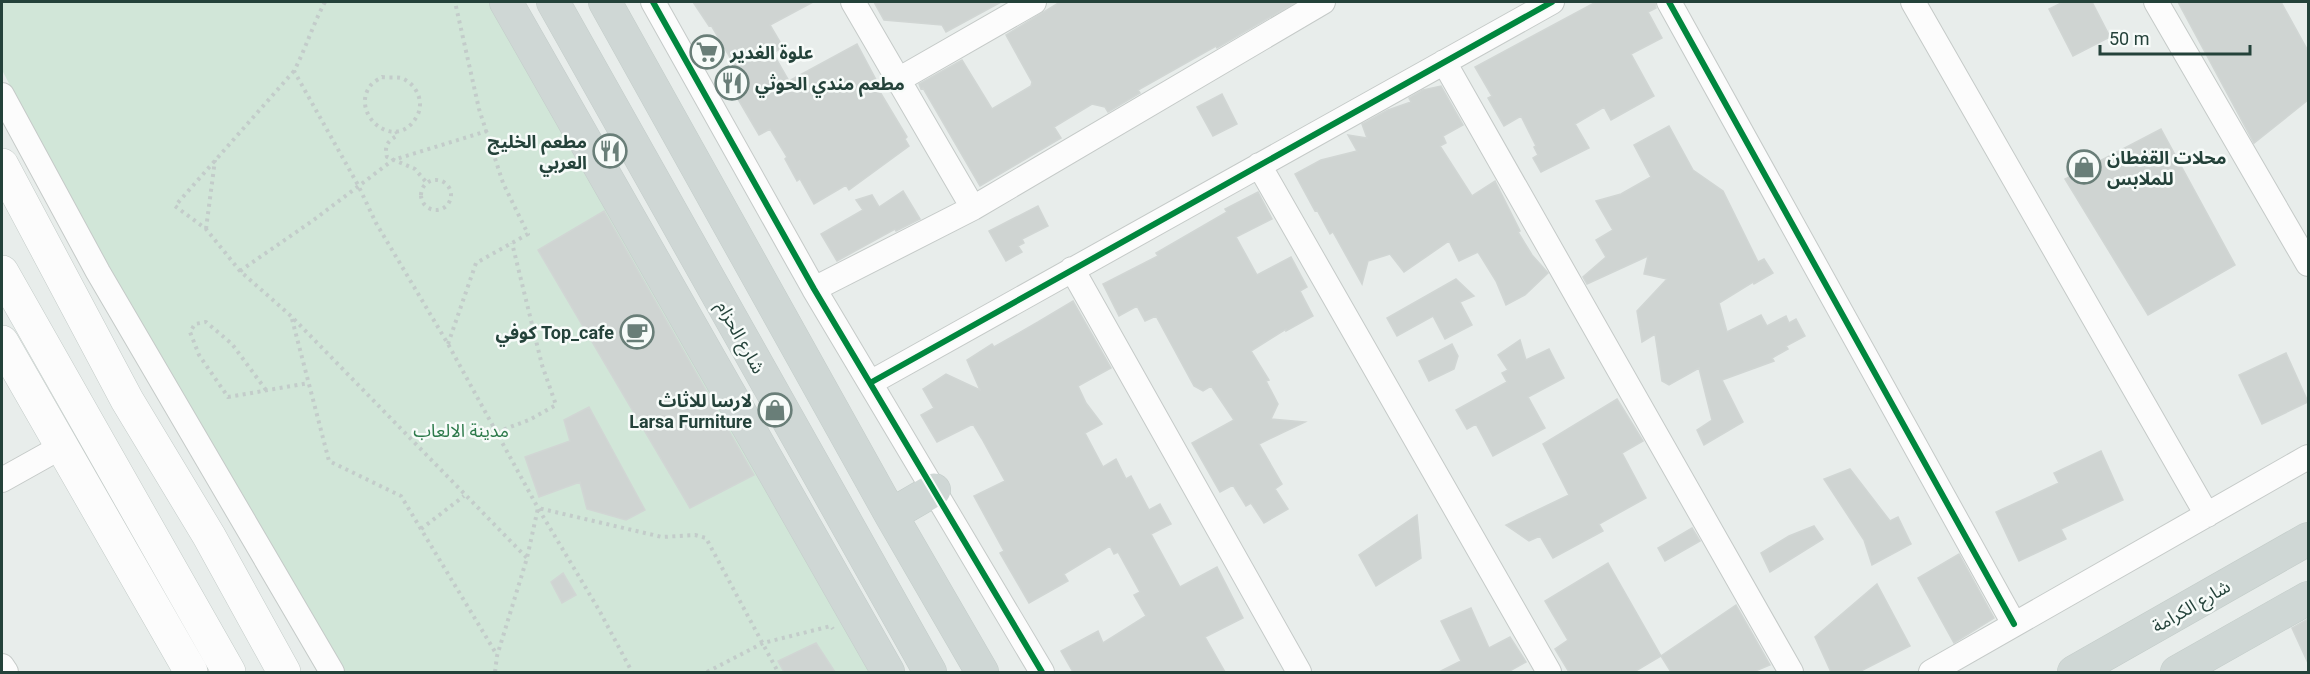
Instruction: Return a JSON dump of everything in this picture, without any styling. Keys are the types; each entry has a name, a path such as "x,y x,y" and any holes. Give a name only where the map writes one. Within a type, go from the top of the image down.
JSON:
{"main road":[{"path":"506,2 888,672"},
{"name":"شارع الحزام","path":"553,2 930,672"},
{"path":"605,2 891,515 982,672"},
{"path":"640,156 653,162 667,160 677,150 681,137"},
{"path":"682,231 683,217 692,206 705,202 718,206"},
{"path":"891,515 934,490"},
{"name":"شارع الكرامة","path":"2074,672 2308,539"},
{"path":"868,640 883,589"},
{"path":"2177,672 2308,598"}],"street":[{"path":"653,2 813,289 1042,672"},
{"path":"853,2 973,208"},
{"path":"898,80 1034,2"},
{"path":"813,289 973,208 1321,2"},
{"path":"870,382 1552,2"},
{"path":"1669,2 2014,624"},
{"path":"1913,2 2180,470 2208,515"},
{"path":"2156,2 2308,264"},
{"path":"1444,62 1791,672"},
{"path":"2,95 98,272 332,672"},
{"path":"2,165 127,399 208,536 284,672"},
{"path":"1259,165 1549,672"},
{"path":"1072,269 1299,672"},
{"path":"2,272 229,672"},
{"path":"2,342 191,672"},
{"path":"2,480 62,447"},
{"path":"1931,672 2308,457"},
{"path":"2,666 6,672"}],"path":[{"path":"325,2 294,71 175,206 206,229 240,271 291,316 526,558"},
{"path":"448,345 476,263 528,234 503,183 479,109 455,2"},
{"path":"294,71 358,185 376,224 448,345 632,672"},
{"path":"382,77 400,78 411,83 418,93 419,112 415,119 402,130 396,131 379,128 371,120 366,109 366,96 371,85 382,77"},
{"path":"396,131 398,135 389,141 385,149 387,157 415,169 426,182"},
{"path":"240,271 315,219 393,160 487,131"},
{"path":"206,229 215,159"},
{"path":"441,180 446,183 450,197 443,209 436,211 424,205 422,191 426,182 441,180"},
{"path":"497,432 529,420 556,405 542,365 512,242"},
{"path":"291,316 329,461 400,496 497,656"},
{"path":"266,390 232,344 206,322 195,324 190,333 199,355 228,397 309,383"},
{"path":"421,529 464,496"},
{"path":"495,672 497,656 538,508"},
{"path":"538,508 662,537 694,535 706,538 778,672"},
{"path":"707,672 763,643 831,626 837,632"}],"green space":[{"name":"مدينة الالعاب","path":"2,2 494,2 875,672 317,672 2,70"}],"building":[{"path":"693,2 813,2 770,25 783,47 773,53 789,81 857,44 882,91 880,92 907,137 905,139 909,146 849,190 846,185 814,204 800,179 797,181 785,159 787,157 770,129 759,135 728,82 741,76 711,25 709,26"},
{"path":"874,2 1001,2 946,32 942,25 884,20"},
{"path":"1060,2 1296,2 1138,90 1140,93 1108,112 1105,107 1092,104 1054,127 1061,138 980,186 919,84 962,60 992,109 1031,86 1032,82 1006,35"},
{"path":"1596,2 1655,2 1656,8 1648,12 1662,38 1631,54 1654,96 1611,120 1604,107 1575,124 1589,148 1541,172 1533,158 1538,155 1534,147 1536,146 1521,116 1504,126 1488,98 1492,96 1475,67"},
{"path":"2063,2 2092,2 2110,37 2073,56 2049,9"},
{"path":"2178,2 2281,2 2308,51 2308,100 2254,143"},
{"path":"1441,86 1463,125 1443,136 1446,143 1440,146 1472,196 1495,181 1520,231 1518,232 1532,255 1548,273 1525,295 1506,305 1496,281 1478,252 1459,261 1449,241 1404,272 1390,254 1368,261 1362,284 1333,232 1330,234 1295,174 1321,160 1357,151 1348,135 1367,138 1362,124 1388,110 1411,102 1409,98 1423,90"},
{"path":"1222,94 1237,124 1213,136 1197,107"},
{"path":"1669,126 1693,170 1723,191 1758,262 1764,259 1773,273 1754,284 1753,282 1719,303 1727,332 1761,315 1767,326 1786,316 1789,323 1796,319 1805,336 1786,346 1788,349 1772,358 1774,361 1722,380 1743,422 1704,445 1697,430 1712,420 1699,368 1669,385 1662,381 1655,334 1642,342 1637,311 1667,279 1644,274 1648,256 1587,284 1583,277 1606,257 1596,240 1613,230 1596,201 1621,194 1651,177 1634,145"},
{"path":"2161,129 2235,265 2148,315 2065,179"},
{"path":"903,191 920,219 896,231 895,229 837,261 821,234 863,210 856,200 872,195 879,207"},
{"path":"1258,192 1272,219 1236,237 1257,275 1291,257 1307,287 1300,291 1313,316 1286,331 1286,329 1251,351 1269,380 1266,381 1278,404 1271,419 1305,422 1259,444 1282,484 1275,489 1288,509 1264,523 1251,503 1246,506 1233,485 1220,492 1192,443 1234,420 1211,386 1203,391 1194,386 1156,316 1145,321 1137,306 1119,316 1103,284 1158,256 1156,253 1227,212 1225,209"},
{"path":"1038,206 1048,226 1022,239 1024,243 1018,246 1022,252 1006,261 989,231"},
{"path":"604,211 754,475 690,508 538,250"},
{"path":"1456,279 1474,296 1460,302 1472,325 1445,339 1433,316 1397,336 1387,318"},
{"path":"1073,301 1111,368 1078,386 1086,403 1102,424 1085,433 1103,467 1116,459 1126,479 1131,476 1149,510 1160,504 1171,524 1151,534 1180,587 1217,567 1243,618 1205,637 1225,672 1073,672 1061,651 1098,631 1103,643 1146,616 1134,595 1140,592 1118,552 1114,554 1110,546 1064,574 1068,581 1029,603 1000,553 1004,551 974,496 1005,481 982,439 973,424 937,442 921,415 934,408 923,389 946,374 980,390 967,360 992,344 994,347"},
{"path":"1520,340 1526,360 1549,349 1564,378 1528,397 1545,428 1493,456 1476,424 1467,429 1456,410 1507,382 1502,373 1508,370 1498,355"},
{"path":"1452,344 1458,356 1454,369 1429,381 1419,361"},
{"path":"2286,353 2308,402 2262,424 2239,375"},
{"path":"1617,399 1643,441 1622,453 1646,498 1599,524 1603,531 1553,558 1540,536 1529,541 1506,525 1569,495 1543,444"},
{"path":"589,407 645,510 626,520 587,509 580,482 539,497 525,457 570,441 564,420"},
{"path":"2101,451 2123,500 2061,529 2066,539 2019,561 1996,512 2059,483 2054,473"},
{"path":"1850,469 1890,521 1898,517 1911,544 1872,565 1864,540 1824,479"},
{"path":"1417,515 1421,558 1376,586 1359,555"},
{"path":"1814,526 1823,539 1770,572 1761,553 1789,536"},
{"path":"1692,528 1700,541 1665,561 1658,548"},
{"path":"1959,554 1994,618 1954,643 1918,578"},
{"path":"1608,563 1661,656 1634,672 1569,672 1555,649 1568,640 1545,601"},
{"path":"563,573 576,595 562,603 551,582"},
{"path":"1877,584 1910,646 1859,672 1831,672 1815,637"},
{"path":"1736,605 1770,665 1753,672 1671,672 1661,656"},
{"path":"1471,608 1489,648 1510,637 1526,662 1508,672 1439,672 1461,661 1441,621"},
{"path":"2308,619 2308,663 2292,628"},
{"path":"816,643 835,672 784,672 778,661"}],"cycle path":[{"path":"653,2 814,289 1042,672"},
{"path":"870,383 1552,2"},
{"path":"1669,2 2014,624"}],"place":[{"name":"علوة الغدير","path":"707,52"},
{"name":"مطعم مندي الحوثي","path":"732,83"},
{"name":"مطعم الخليج العربي","path":"610,151"},
{"name":"محلات القفطان للملابس","path":"2084,167"},
{"name":"كوفي Top_cafe","path":"637,332"},
{"name":"لارسا للاثاث Larsa Furniture","path":"775,410"}]}
